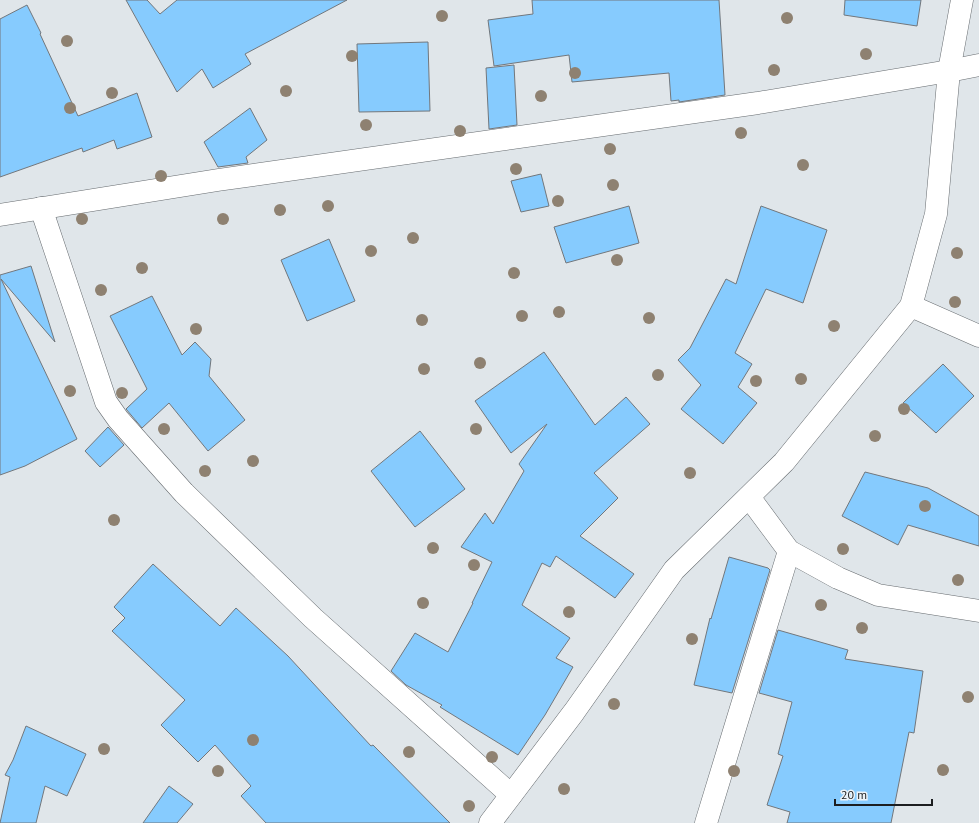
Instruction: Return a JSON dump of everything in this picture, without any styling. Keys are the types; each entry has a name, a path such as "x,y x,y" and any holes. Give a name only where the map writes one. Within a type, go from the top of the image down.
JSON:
{"street":[{"path":"490,823 574,712 674,570 784,462 911,306 936,214 949,71 962,0"},
{"path":"0,215 218,180 758,103 979,65"},
{"path":"41,208 106,402 118,420 184,493 313,618 511,795"},
{"path":"911,306 979,336"},
{"path":"749,497 789,551 838,578 878,595 979,611"},
{"path":"706,823 789,551"}],"building":[{"path":"126,0 147,0 160,14 177,0 347,0 245,54 251,64 213,88 202,69 177,92"},
{"path":"532,0 719,0 725,95 679,102 679,100 671,101 669,73 572,82 569,55 494,66 488,20 533,14"},
{"path":"845,0 921,0 917,26 844,15"},
{"path":"27,5 78,116 137,93 152,137 117,149 114,140 83,152 82,148 0,177 0,19"},
{"path":"428,42 430,111 359,112 357,44"},
{"path":"514,65 517,125 489,129 486,68"},
{"path":"250,108 267,140 246,157 248,163 218,167 204,142"},
{"path":"541,174 549,206 521,212 511,181"},
{"path":"629,206 639,243 566,263 554,227"},
{"path":"761,206 827,230 803,303 766,289 735,353 752,364 738,387 757,403 723,444 681,409 701,385 678,360 690,348 726,279 736,284"},
{"path":"329,239 355,301 307,321 281,260"},
{"path":"31,266 55,342 1,279 77,439 25,466 0,475 0,275"},
{"path":"152,296 182,355 195,342 211,359 209,376 245,420 208,451 169,403 142,428 126,409 147,389 110,316"},
{"path":"544,352 595,425 626,397 650,424 594,473 618,498 580,536 634,574 615,598 556,556 550,567 542,563 522,605 570,638 556,658 573,667 545,715 518,755 440,707 442,705 406,685 391,671 415,633 448,652 473,603 492,562 461,547 485,513 493,524 524,471 519,464 547,424 511,453 475,401"},
{"path":"943,364 974,396 936,433 903,403"},
{"path":"108,427 124,445 100,467 85,451"},
{"path":"420,431 465,489 415,527 371,471"},
{"path":"865,472 928,488 979,516 979,546 908,525 898,545 842,516"},
{"path":"729,557 768,568 770,570 732,693 694,685 710,618 711,619"},
{"path":"153,564 220,626 236,608 288,656 371,746 373,745 450,823 266,823 241,796 251,786 215,745 198,762 161,725 185,700 112,631 125,618 114,607"},
{"path":"778,630 848,650 845,659 923,671 914,733 909,732 891,823 787,823 790,812 767,805 783,756 778,754 792,702 759,693"},
{"path":"26,726 86,754 67,796 45,786 36,823 0,823 10,777 5,775 13,760"},
{"path":"169,786 193,804 177,823 143,823"}]}
